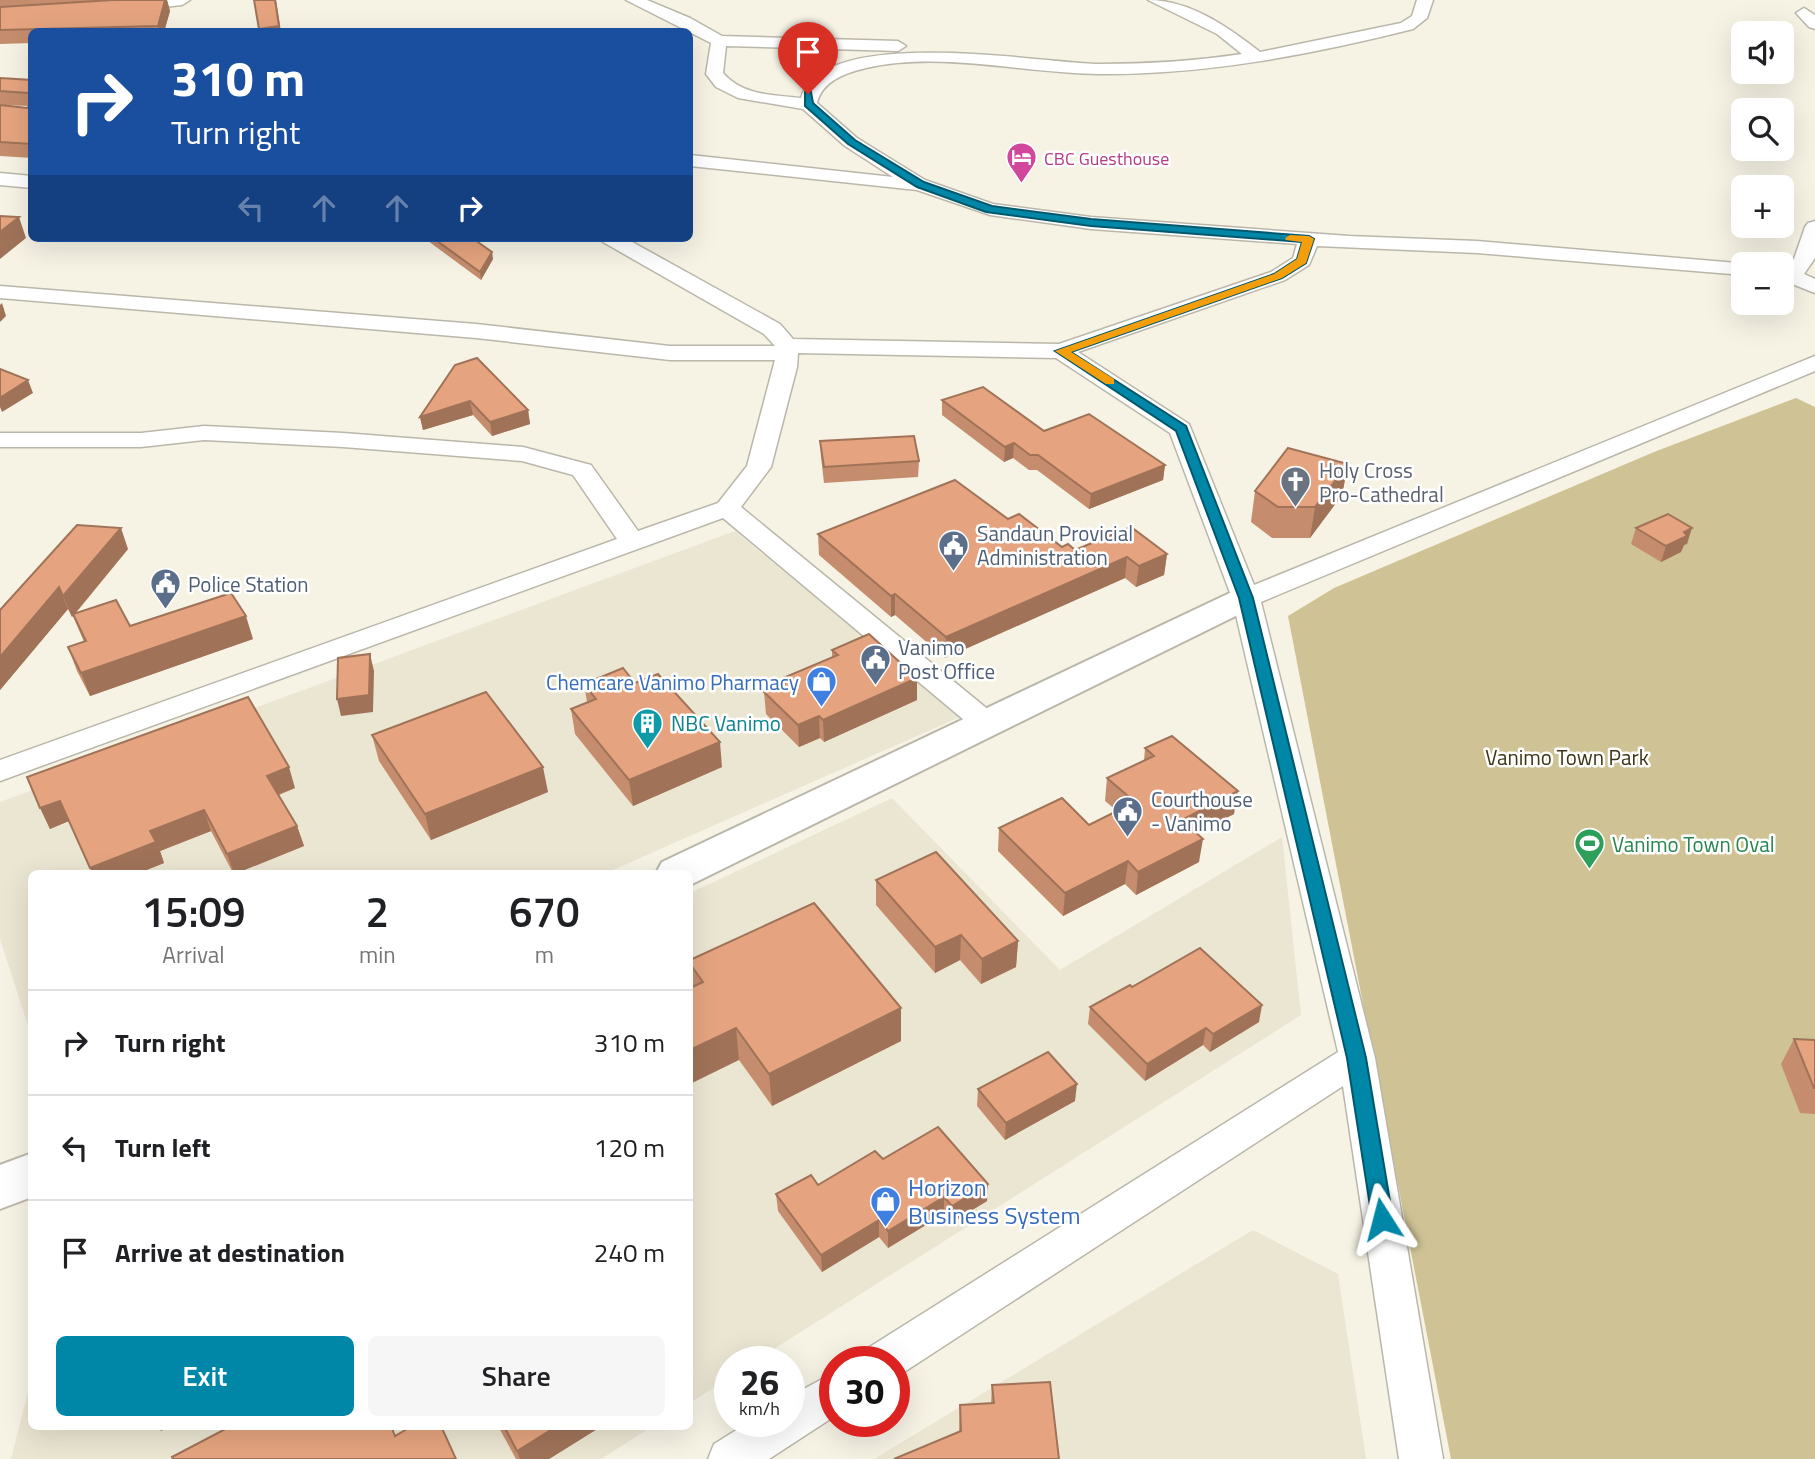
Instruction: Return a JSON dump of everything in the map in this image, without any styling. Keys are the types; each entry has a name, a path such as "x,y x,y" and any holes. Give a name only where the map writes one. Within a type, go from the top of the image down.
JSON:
{"street":[{"path":"117,7 182,0"},
{"path":"634,0 684,21 719,41 929,48 1002,63"},
{"path":"1156,0 1223,31 1256,57"},
{"path":"808,104 808,94 814,85 845,69 871,62 944,59 1131,70 1256,57 1320,47 1407,26 1419,18 1425,0"},
{"path":"719,41 714,74 720,84 736,93 808,104 851,142 920,185"},
{"path":"693,161 920,185 990,209 1116,225 1309,239 1477,247 1731,268"},
{"path":"0,179 28,182"},
{"path":"1794,268 1804,260 1815,226"},
{"path":"0,292 476,331 670,353 787,350 1061,351 1278,276 1302,261 1309,239"},
{"path":"0,771 727,508 759,467 786,367 787,350 772,329 617,242"},
{"path":"1794,278 1815,287"},
{"path":"1061,351 1181,429 1246,598 1357,1058 1421,1459"},
{"path":"683,870 1246,598 1815,363"},
{"path":"0,440 141,440 204,433 343,440 523,454 582,470 632,542"},
{"path":"727,508 986,723"},
{"path":"908,1346 1357,1058"},
{"path":"0,1188 28,1176"},
{"path":"730,1459 819,1402"}],"shaded area":[{"path":"735,531 960,717 613,870 28,870 28,1026 0,939 0,802"},
{"path":"892,798 1060,970 1282,837 1301,1015 779,1346 714,1346 714,1387 693,1401 693,892"},
{"path":"1253,1230 1338,1274 1366,1459 874,1459"},
{"path":"28,1392 28,1430 647,1430 601,1459 11,1459"}],"green space":[{"name":"Vanimo Town Park","path":"1796,398 1815,407 1815,1459 1451,1459 1288,616 1334,588 1654,452"}],"building":[{"path":"113,0 165,0 158,26 0,30 0,7"},
{"path":"254,0 275,0 279,26 259,28"},
{"path":"0,78 28,80 28,93 0,91"},
{"path":"0,105 27,108 28,144 0,142"},
{"path":"0,216 19,217 0,232"},
{"path":"439,242 478,242 492,252 480,272"},
{"path":"477,358 528,410 490,422 470,401 420,417 455,365"},
{"path":"0,369 28,380 0,398"},
{"path":"983,387 1044,431 1089,414 1165,465 1091,494 1038,455 1030,455 1014,443 1005,447 942,400"},
{"path":"914,436 919,461 824,467 820,441"},
{"path":"1288,448 1348,464 1315,507 1278,507 1255,491"},
{"path":"955,480 1008,519 1019,514 1062,547 1068,544 1075,550 1131,527 1167,554 1139,566 1127,557 946,637 895,594 891,596 818,534"},
{"path":"1668,514 1692,528 1684,532 1687,536 1666,546 1636,528"},
{"path":"77,525 121,528 63,596 59,587 0,657 0,610"},
{"path":"231,593 246,616 81,673 68,647 86,641 73,614 116,600 130,626"},
{"path":"869,634 917,678 823,720 819,716 798,725 764,692 787,682 783,678 838,655 832,650"},
{"path":"370,654 369,695 337,699 338,658"},
{"name":"NBC Vanimo","path":"623,668 635,683 658,674 720,742 629,780 571,709 596,699 584,684"},
{"path":"486,692 543,767 425,814 372,735"},
{"path":"248,697 289,767 267,776 297,826 227,854 204,810 150,831 156,842 90,868 60,801 40,808 27,777"},
{"path":"1172,736 1238,791 1182,820 1203,839 1138,872 1128,861 1065,893 999,828 1062,798 1089,825 1135,802 1107,778 1154,756 1145,748"},
{"path":"936,852 1018,941 982,959 961,935 935,947 876,880"},
{"path":"814,903 901,1008 769,1074 736,1028 693,1049 693,987 703,982 693,968 693,959"},
{"path":"1200,948 1262,1005 1213,1034 1206,1028 1147,1064 1090,1007 1130,985 1132,987"},
{"path":"1794,1039 1815,1040 1815,1088 1814,1088"},
{"path":"1048,1052 1077,1084 1006,1123 978,1089"},
{"path":"938,1127 988,1184 952,1206 944,1197 888,1231 879,1220 821,1255 776,1194 811,1175 818,1185 875,1151 883,1159"},
{"path":"1050,1382 1059,1459 894,1459 961,1431 960,1405 994,1403 992,1385"},
{"path":"223,1430 393,1430 395,1436 405,1430 443,1430 456,1459 173,1459 172,1457"},
{"path":"506,1430 551,1430 517,1451"}],"slow traffic":[{"path":"1110,382 1061,351 1278,276 1302,261 1309,239 1290,238"}],"place":[{"name":"CBC Guesthouse","path":"1021,185"},
{"name":"Holy Cross Pro-Cathedral","path":"1296,509"},
{"name":"Sandaun Provicial Administration","path":"954,572"},
{"name":"Police Station","path":"165,611"},
{"name":"Vanimo Post Office","path":"875,686"},
{"name":"Chemcare Vanimo Pharmacy","path":"822,709"},
{"name":"NBC Vanimo","path":"648,750"},
{"name":"Courthouse - Vanimo","path":"1128,838"},
{"name":"Vanimo Town Oval","path":"1589,871"},
{"name":"Horizon Business System","path":"885,1228"}],"route":[{"path":"808,94 808,104 851,142 920,185 990,209 1091,223 1309,239 1302,261 1278,276 1061,351 1181,429 1246,598 1357,1058 1382,1219"}]}
